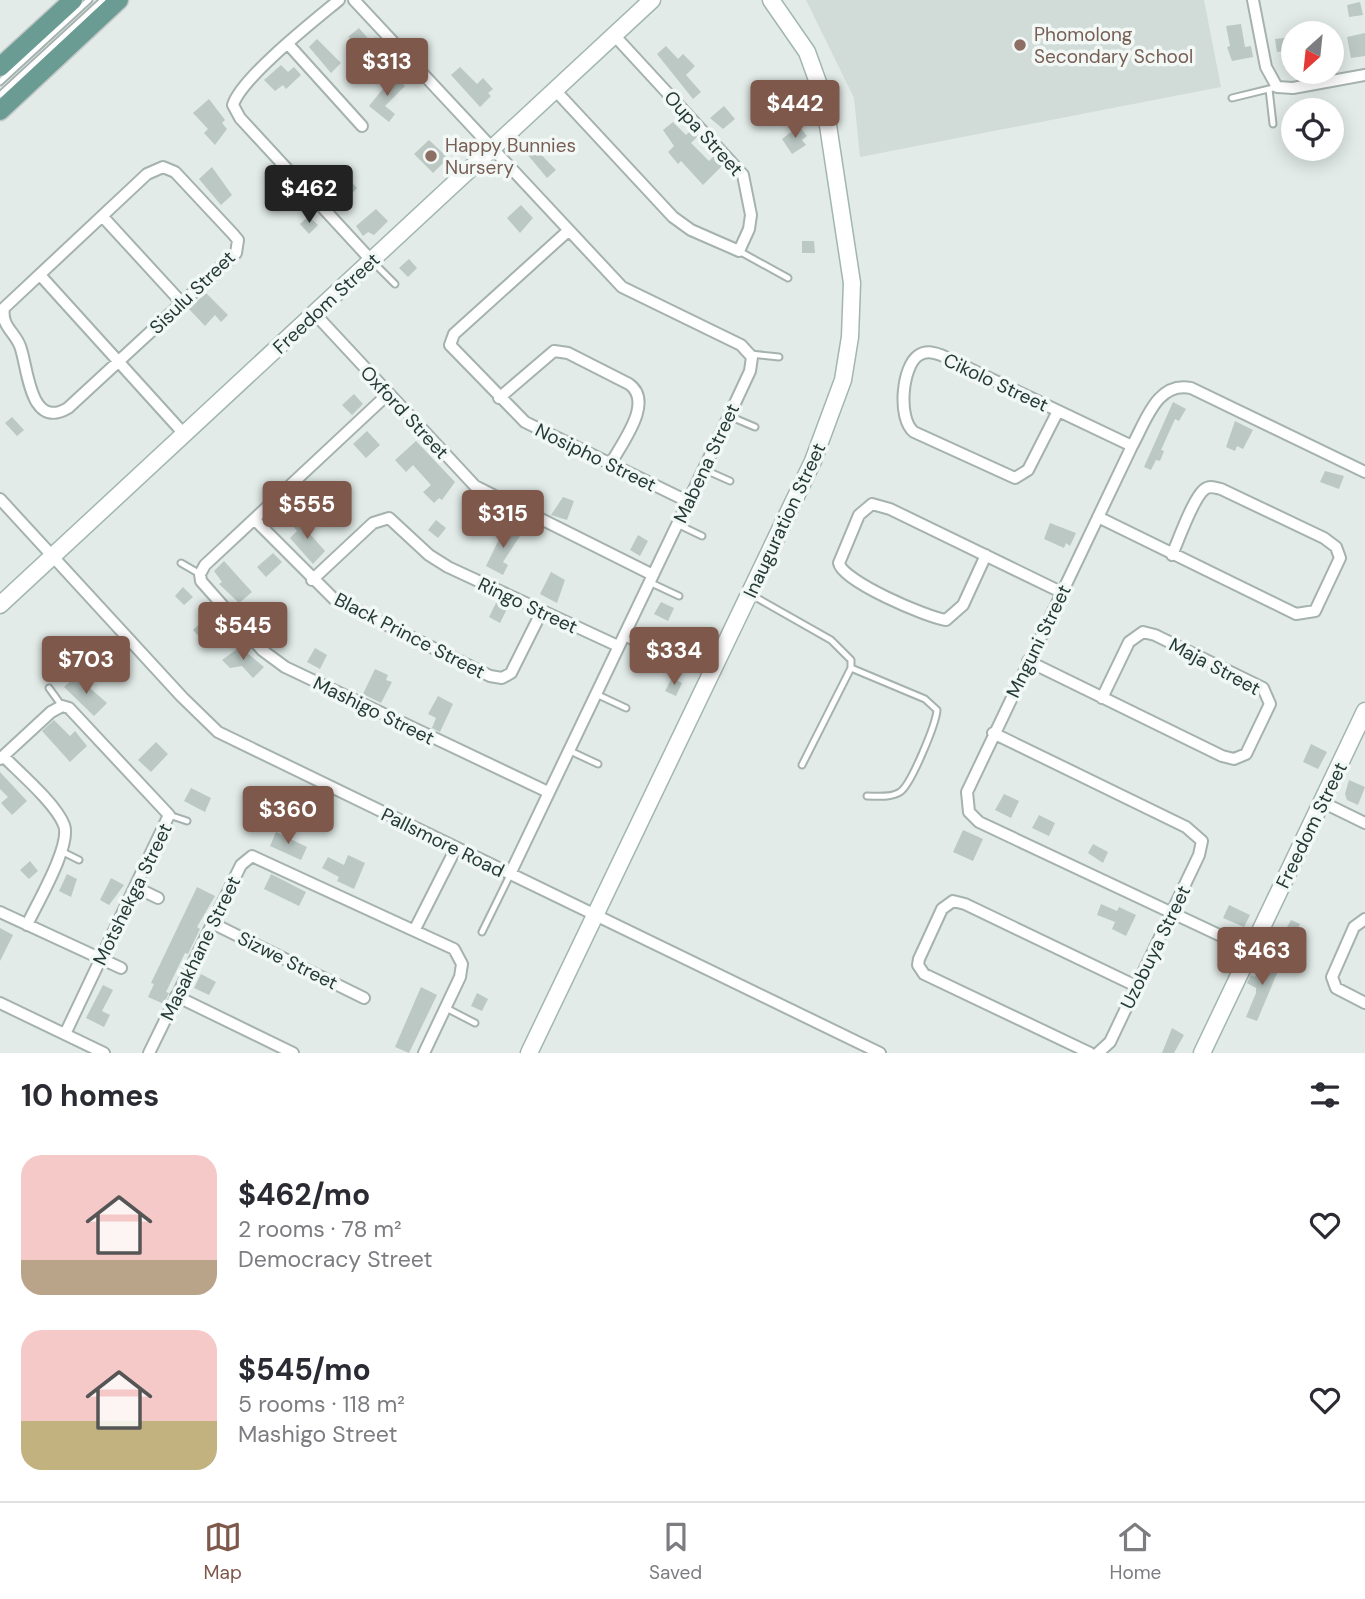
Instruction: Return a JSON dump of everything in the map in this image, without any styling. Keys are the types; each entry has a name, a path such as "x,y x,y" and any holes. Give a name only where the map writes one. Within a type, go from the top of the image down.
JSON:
{"main road":[{"path":"0,67 73,0"},
{"path":"0,111 119,0"}],"street":[{"path":"339,0 288,44 239,93 233,105 235,111 371,260"},
{"path":"354,0 568,231 628,291 741,345 751,354"},
{"name":"Freedom Street","path":"0,605 652,0"},
{"name":"Inauguration Street","path":"529,1053 813,461 835,406 847,357 852,313 847,242 824,99 807,52 771,0"},
{"path":"1253,0 1266,68 1273,88 1293,88 1365,75"},
{"name":"Oupa Street","path":"614,35 744,175 751,215 749,229 739,251"},
{"path":"288,44 362,126"},
{"path":"554,89 673,217 691,230 739,251"},
{"name":"Sisulu Street","path":"163,167 175,172 238,240 236,253 64,411 51,411 36,402 28,387 20,345 4,322 3,312 40,275 146,174 163,167"},
{"path":"103,217 181,303"},
{"name":"Nosipho Street","path":"568,231 450,339 452,348 499,398 532,426 687,501"},
{"path":"40,275 186,435"},
{"name":"Oxford Street","path":"315,314 481,490 651,578"},
{"path":"499,398 554,351 568,353 629,384 637,391 640,404 610,465"},
{"name":"Cikolo Street","path":"1058,411 1028,470 1016,478 914,432 906,425 902,408 913,360 923,352 932,352 1058,411 1132,446"},
{"name":"Mabena Street","path":"510,874 750,371 751,354"},
{"name":"Mnguni Street","path":"1251,950 974,818 967,806 967,792 1132,446 1161,394 1182,387 1365,472"},
{"path":"200,574 388,394"},
{"path":"1098,517 1172,555 1303,615 1315,611 1319,605 1340,558 1336,547 1324,538 1221,489 1210,487 1204,489 1198,499 1172,555"},
{"name":"Pallsmore Road","path":"0,499 173,688 218,732 880,1053"},
{"path":"986,555 963,605 946,620 930,617 850,578 840,569 839,563 859,514 872,504 890,509 986,555 1061,592"},
{"name":"Ringo Street","path":"312,580 373,523 389,519 436,560 542,611 620,642"},
{"name":"Black Prince Street","path":"255,520 312,580 340,602 490,676 502,678 511,673 542,611"},
{"name":"Mashigo Street","path":"200,574 206,590 262,650 285,667 548,792"},
{"name":"Maja Street","path":"1028,661 1102,698 1222,756 1234,759 1246,754 1270,704 1263,688 1155,635 1143,632 1129,642 1102,698"},
{"path":"27,925 61,851 66,833 60,817 1,756 51,712 62,706"},
{"name":"Motshekga Street","path":"62,706 73,711 169,815 137,888 65,1034"},
{"name":"Freedom Street","path":"1202,1053 1365,711"},
{"name":"Uzobuya Street","path":"993,733 1186,827 1199,837 1202,845 1110,1042 1098,1053"},
{"path":"1322,802 1365,823"},
{"path":"415,929 456,848"},
{"name":"Masakhane Street","path":"149,1053 241,865 252,856 454,949 460,956 462,970 446,1009"},
{"path":"137,888 158,898"},
{"path":"1090,1053 924,974 918,965 919,959 942,909 953,901 965,904 1136,986"},
{"path":"0,912 121,968"},
{"path":"1365,919 1354,927 1332,977 1336,988 1365,1003"},
{"name":"Sizwe Street","path":"212,923 364,998"},
{"path":"176,996 293,1053"},
{"path":"0,1003 104,1053"},
{"path":"424,1053 446,1009"}],"lane":[{"path":"0,82 89,0"},
{"path":"0,96 103,0"},
{"path":"1232,98 1273,88 1273,124"},
{"path":"739,251 788,278"},
{"path":"371,260 395,284"},
{"path":"751,354 779,357"},
{"path":"729,415 755,427"},
{"path":"704,469 730,481"},
{"path":"677,524 702,536"},
{"path":"181,563 200,574"},
{"path":"651,578 679,596"},
{"path":"750,594 831,640 848,654 851,668 802,765"},
{"path":"620,642 653,652"},
{"path":"851,668 925,699 937,710 932,730 904,788 888,796 867,796"},
{"path":"49,688 62,706"},
{"path":"596,694 626,708"},
{"path":"568,750 598,764"},
{"path":"169,815 187,821"},
{"path":"61,851 79,860"},
{"path":"482,932 510,874"},
{"path":"446,1009 475,1023"}],"shaded area":[{"name":"Phomolong Secondary School","path":"806,0 1204,0 1221,87 860,157 854,98"}],"building":[{"path":"1360,2 1363,15 1349,17 1347,5"},
{"path":"1241,24 1245,47 1251,46 1253,57 1232,61 1227,47 1230,46 1226,26"},
{"path":"359,28 371,42 376,37 388,50 376,61 348,37"},
{"path":"1365,33 1365,56 1351,58 1347,37"},
{"path":"1281,38 1281,52 1277,52 1275,39"},
{"path":"317,39 341,63 331,73 309,47"},
{"path":"666,46 678,59 683,54 695,66 686,75 701,92 693,99 657,54"},
{"path":"281,65 288,72 294,67 301,75 286,89 283,85 275,91 264,80"},
{"path":"460,67 477,84 483,78 493,89 488,93 491,96 480,107 451,75"},
{"path":"394,75 405,86 385,106 395,114 389,122 369,106"},
{"path":"209,99 225,120 222,123 227,129 215,145 204,133 208,129 193,113"},
{"path":"724,106 735,119 723,129 710,118"},
{"path":"673,122 686,135 691,130 697,137 691,143 709,161 714,156 723,165 703,185 681,161 678,164 668,152 674,146 663,130"},
{"path":"799,126 807,136 802,140 806,145 792,154 782,139"},
{"name":"Happy Bunnies Nursery","path":"429,140 448,158 433,173 414,154"},
{"path":"529,142 556,170 547,178 522,148"},
{"path":"212,167 232,195 221,205 199,179"},
{"path":"345,175 357,188 339,208 327,191"},
{"path":"521,205 533,218 520,233 507,218"},
{"path":"376,209 388,221 374,235 368,232 363,236 356,226"},
{"path":"309,216 318,225 309,234 300,224"},
{"path":"802,241 814,241 815,253 802,253"},
{"path":"409,259 417,268 408,277 399,268"},
{"path":"206,293 228,315 221,322 215,315 205,326 189,309"},
{"path":"354,394 363,404 352,415 342,405"},
{"path":"1173,402 1186,409 1179,421 1175,419 1161,450 1164,451 1160,461 1156,460 1151,470 1144,467"},
{"path":"12,417 24,430 17,436 5,423"},
{"path":"1235,421 1253,430 1243,449 1237,446 1235,451 1226,447"},
{"path":"367,431 380,445 366,458 353,444"},
{"path":"416,441 455,482 442,500 439,498 434,503 423,492 431,485 413,465 406,472 395,460"},
{"path":"1325,471 1344,476 1339,489 1320,482"},
{"path":"563,497 574,501 567,520 551,515"},
{"path":"304,517 315,529 310,534 325,551 313,564 290,538 297,531 294,527"},
{"path":"436,520 446,528 438,538 428,530"},
{"path":"1050,523 1076,533 1070,546 1066,543 1064,548 1044,539"},
{"path":"506,525 522,533 503,562 508,565 503,575 486,566"},
{"path":"638,535 648,541 640,556 630,550"},
{"path":"273,553 282,562 266,577 257,567"},
{"path":"224,561 252,592 239,603 219,584 222,582 214,571"},
{"path":"551,572 565,580 557,603 540,594"},
{"path":"183,587 193,597 184,605 175,596"},
{"path":"661,602 674,608 668,621 654,614"},
{"path":"496,603 507,609 500,623 489,617"},
{"path":"211,613 221,623 205,643 193,630"},
{"path":"240,647 264,667 253,678 242,666 230,668 222,660"},
{"path":"315,648 327,655 320,669 307,662"},
{"path":"375,669 388,675 386,680 392,682 381,703 363,694"},
{"path":"76,676 107,703 94,716 64,687"},
{"path":"672,678 682,683 676,696 665,691"},
{"path":"438,696 453,704 440,732 432,728 436,718 428,714"},
{"path":"54,720 70,736 75,731 87,746 70,762 42,731"},
{"path":"156,742 168,754 151,772 138,760"},
{"path":"1311,744 1327,752 1318,769 1303,762"},
{"path":"0,772 27,801 12,815 1,803 8,797 0,789"},
{"path":"1349,780 1365,787 1358,805 1347,800 1345,794"},
{"path":"191,788 211,798 205,812 184,801"},
{"path":"1004,794 1019,801 1011,818 995,810"},
{"path":"1039,815 1055,823 1049,836 1032,828"},
{"path":"963,830 983,839 973,861 953,852"},
{"path":"276,832 307,847 301,860 270,846"},
{"path":"1093,844 1108,852 1103,863 1088,853"},
{"path":"348,855 365,863 354,889 337,881 339,877 322,868 328,857 344,865"},
{"path":"30,861 38,871 29,879 20,870"},
{"path":"67,874 77,879 71,897 59,891"},
{"path":"271,874 306,892 299,906 264,889"},
{"path":"111,878 124,885 109,905 100,900"},
{"path":"197,887 215,896 197,927 200,929 188,954 185,953 166,992 169,993 164,1004 148,997 154,984 151,983"},
{"path":"1101,904 1117,911 1119,907 1136,915 1126,936 1112,929 1115,922 1097,915"},
{"path":"1229,905 1250,915 1244,927 1223,918"},
{"path":"1291,920 1300,924 1292,941 1282,936"},
{"path":"0,928 13,935 0,961"},
{"path":"1264,958 1280,966 1257,1021 1246,1017 1256,993 1256,988 1247,983 1251,975 1255,977"},
{"path":"201,974 216,982 209,995 194,988"},
{"path":"103,985 113,990 102,1011 110,1015 104,1027 86,1018"},
{"path":"421,987 437,995 409,1053 395,1047"},
{"path":"477,993 488,999 482,1011 471,1006"},
{"path":"1172,1028 1184,1035 1174,1053 1162,1053"}],"place":[{"name":"Phomolong Secondary School","path":"1020,45"},
{"name":"Happy Bunnies Nursery","path":"431,156"}]}
